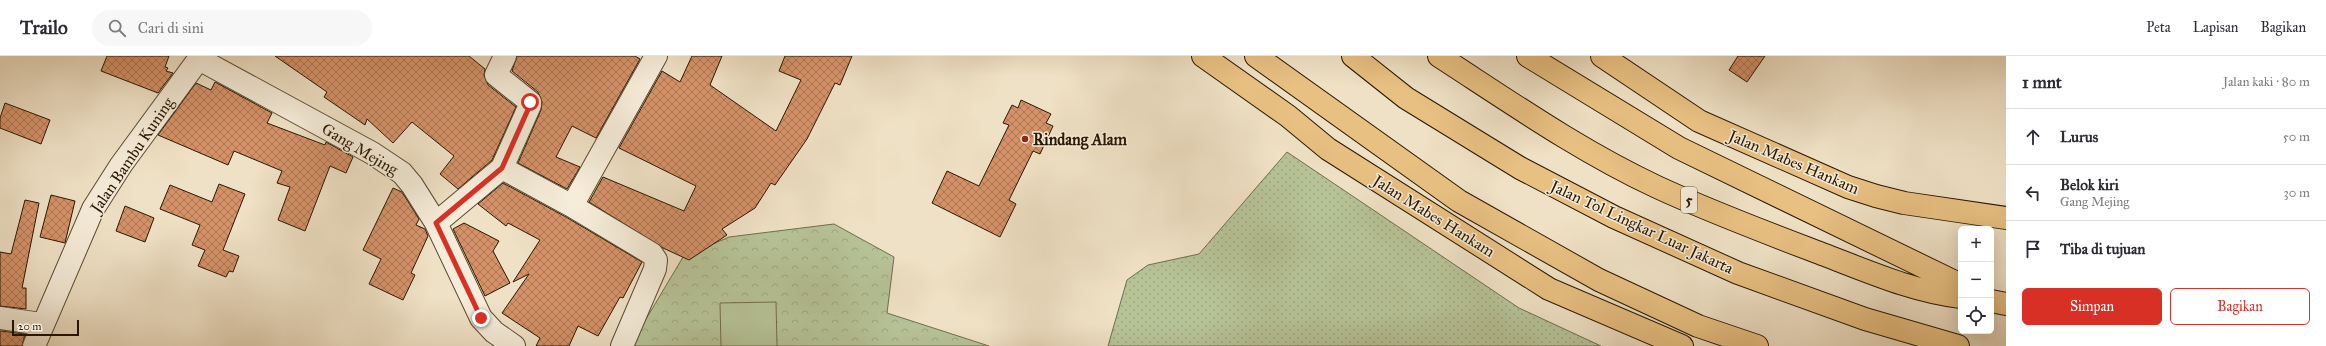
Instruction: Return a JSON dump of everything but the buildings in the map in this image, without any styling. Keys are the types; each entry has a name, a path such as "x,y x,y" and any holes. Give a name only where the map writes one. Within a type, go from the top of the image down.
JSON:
{"main road":[{"name":"Jalan Mabes Hankam","path":"1203,56 1288,116 1328,149 1549,289 1682,346"},
{"path":"1256,56 1459,201 1599,280 1698,326 1757,346"},
{"name":"Jalan Tol Lingkar Luar Jakarta","path":"1353,56 1406,98 1520,168 1614,217 1738,273 1865,319 1958,346"},
{"name":"5","path":"1439,56 1555,132 1656,187 1775,236 1884,277 1945,295 1958,297"},
{"path":"1528,56 1679,148 1958,284"},
{"name":"Jalan Mabes Hankam","path":"1602,56 1699,121 1848,187 1904,203 2006,218"},
{"path":"1994,302 2006,304"}],"street":[{"path":"436,223 502,168 530,105 530,102 496,75 505,56"},
{"path":"572,206 656,56"},
{"name":"Gang Mejing","path":"200,58 389,163 412,185 436,223 481,318 494,332 514,346"},
{"name":"Jalan Bambu Kuning","path":"34,346 41,324 93,209 108,184 200,58"},
{"path":"502,168 572,206 652,254 656,260 655,269 622,346"},
{"path":"0,318 41,324"}],"green space":[{"path":"1287,152 1519,308 1601,346 1108,346 1127,280 1148,265 1199,254"},
{"path":"834,224 894,257 887,313 989,346 630,346 683,257 729,237"},
{"path":"776,302 777,346 721,346 720,303"}],"place":[{"name":"Rindang Alam","path":"1025,139"}],"route":[{"path":"481,318 473,304 436,223 502,168 530,102"}]}
